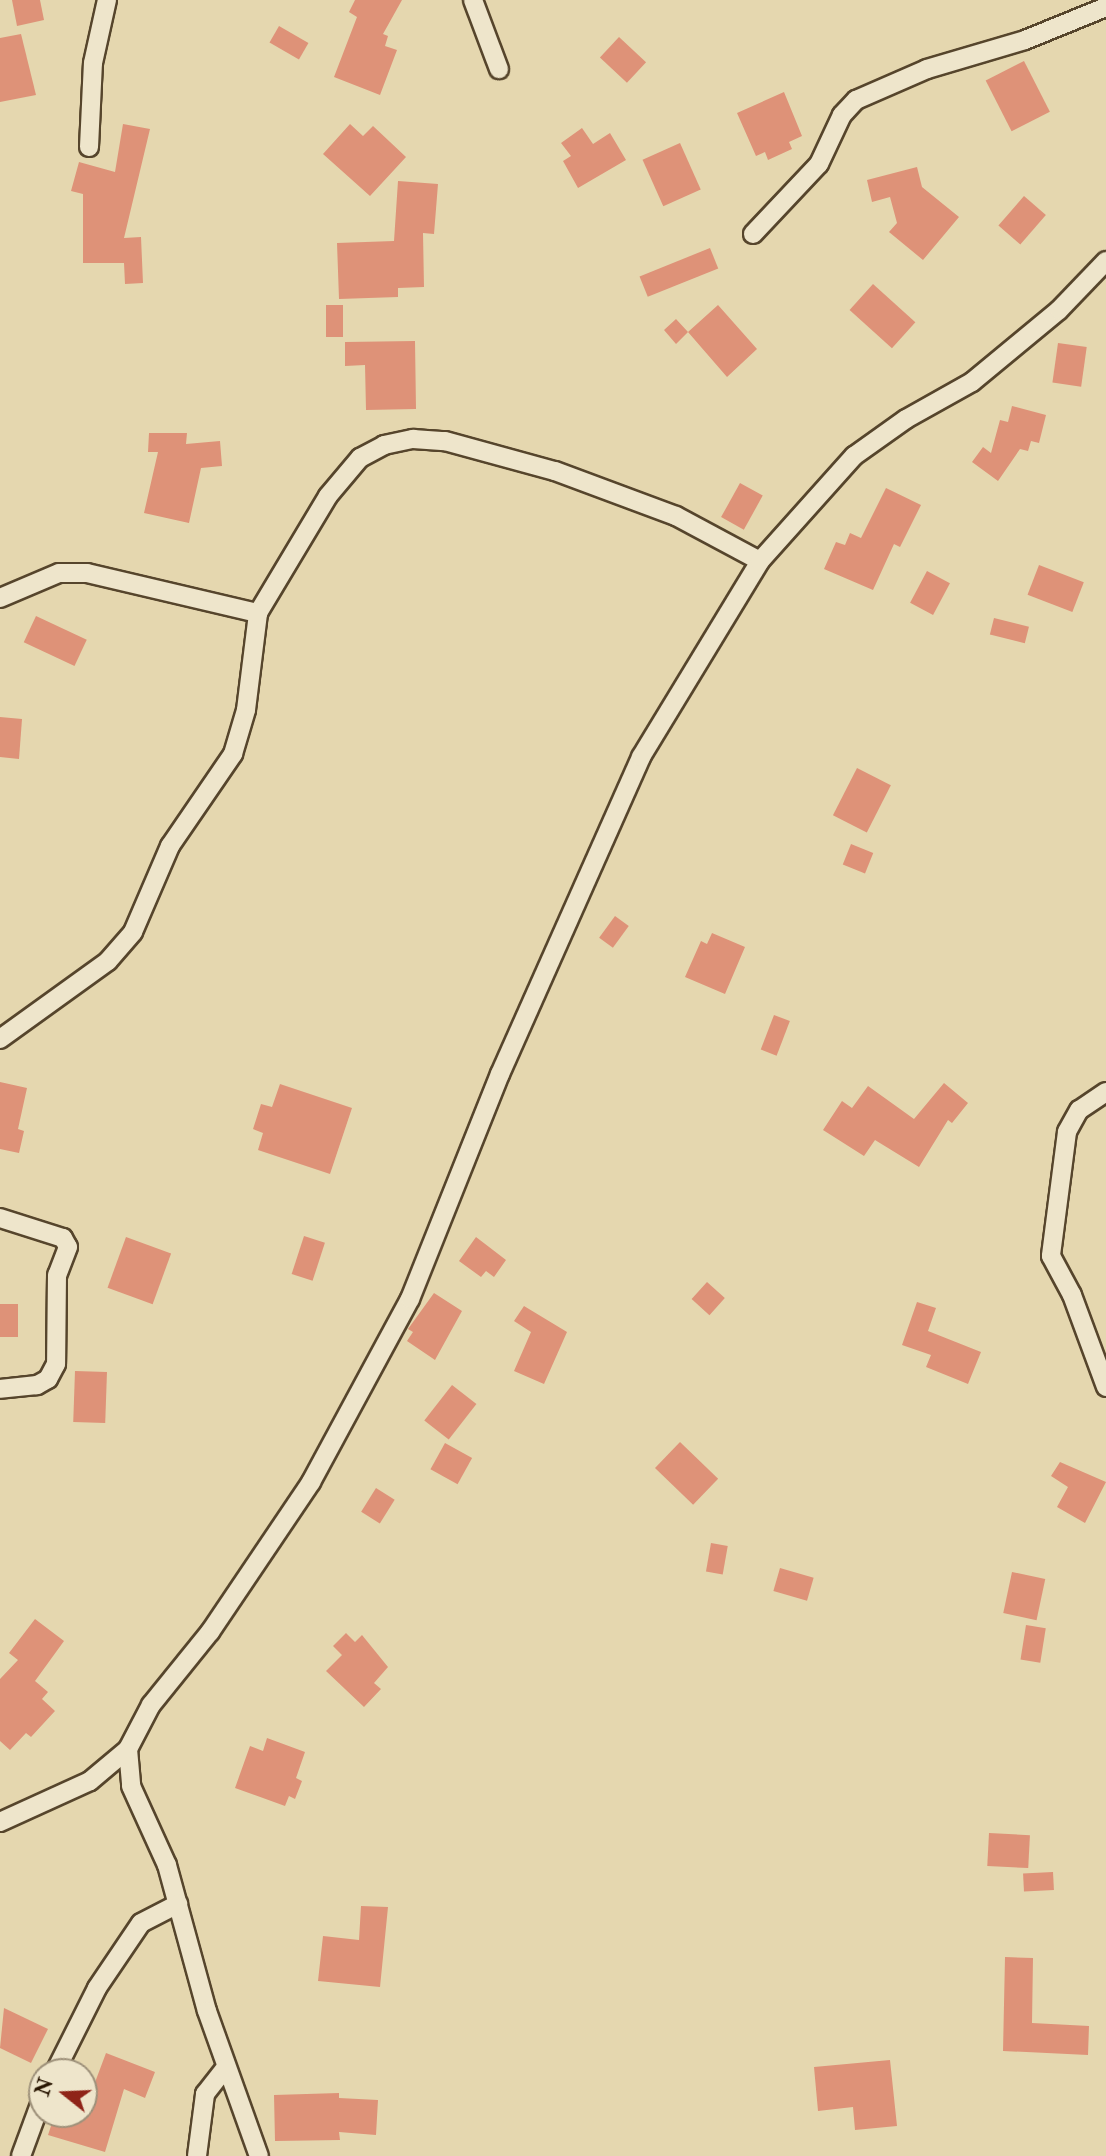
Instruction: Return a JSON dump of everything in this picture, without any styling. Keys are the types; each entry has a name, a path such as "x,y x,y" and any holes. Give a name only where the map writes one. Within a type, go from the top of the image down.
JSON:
{"street":[{"path":"89,147 93,63 107,0"},
{"path":"474,0 499,69"},
{"path":"753,234 819,164 842,116 856,100 927,69 1025,40 1106,7"},
{"path":"0,1822 90,1781 128,1749 151,1705 210,1632 312,1482 410,1299 500,1074 641,757 760,561 854,456 906,419 972,382 1059,310 1106,261"},
{"path":"0,1039 108,961 133,932 170,846 233,754 246,710 258,613 328,496 360,458 384,445 413,439 445,441 555,471 676,516 760,561"},
{"path":"0,598 59,573 87,573 258,613"},
{"path":"1106,1092 1079,1110 1067,1132 1051,1256 1072,1295 1106,1387"},
{"path":"0,1218 63,1238 68,1247 57,1275 56,1364 48,1378 37,1385 0,1389"},
{"path":"128,1749 131,1786 167,1865 226,2067 259,2156"},
{"path":"62,2058 97,1988 141,1923 178,1904"},
{"path":"197,2156 205,2094 226,2067"},
{"path":"22,2156 32,2128"}],"building":[{"path":"12,0 40,0 44,20 17,26"},
{"path":"355,0 402,0 383,34 388,36 385,46 397,50 380,95 334,77 357,17 349,12"},
{"path":"279,26 308,43 299,59 270,42"},
{"path":"21,34 36,95 0,102 0,38"},
{"path":"619,37 646,62 627,83 600,57"},
{"path":"1024,61 1050,112 1012,131 986,81"},
{"path":"784,92 802,136 789,142 792,149 768,160 765,152 756,156 737,113"},
{"path":"123,124 150,129 124,238 141,237 143,283 125,284 124,263 83,263 83,194 71,191 79,162 115,172"},
{"path":"350,124 363,136 373,126 406,157 370,196 323,154"},
{"path":"582,128 593,144 610,133 626,160 578,188 563,161 571,156 561,143"},
{"path":"680,143 701,190 663,206 643,160"},
{"path":"917,167 922,187 959,217 923,260 889,232 897,223 890,197 872,202 867,180"},
{"path":"398,181 438,184 434,234 423,233 424,287 398,288 398,297 339,299 337,243 394,241"},
{"path":"1024,196 1046,215 1020,244 998,225"},
{"path":"710,248 718,268 648,297 640,276"},
{"path":"873,284 915,322 892,348 850,310"},
{"path":"326,305 343,305 343,337 326,337"},
{"path":"718,305 757,349 727,377 688,332"},
{"path":"676,319 688,332 676,344 664,330"},
{"path":"415,341 416,409 366,410 365,365 345,366 345,342"},
{"path":"1058,343 1087,347 1081,387 1052,383"},
{"path":"1012,406 1046,415 1039,443 1031,441 1028,451 1020,449 998,481 972,462 983,447 991,453 1000,420 1008,422"},
{"path":"149,433 187,433 186,444 220,441 222,466 201,468 189,523 144,513 158,452 148,452"},
{"path":"740,483 763,496 744,530 721,517"},
{"path":"886,488 921,505 900,547 894,544 873,590 824,569 836,542 845,545 850,533 861,538"},
{"path":"1039,565 1084,582 1072,612 1028,595"},
{"path":"927,571 950,583 933,615 910,603"},
{"path":"36,616 87,640 74,666 24,642"},
{"path":"994,618 1029,627 1025,643 990,634"},
{"path":"0,717 22,719 19,759 0,757"},
{"path":"857,768 891,785 867,832 833,815"},
{"path":"851,844 873,853 865,873 843,864"},
{"path":"615,916 629,926 613,948 599,938"},
{"path":"712,933 745,947 725,994 685,977 701,941 707,944"},
{"path":"774,1015 790,1021 777,1056 761,1050"},
{"path":"0,1082 27,1088 18,1129 24,1131 19,1153 0,1149"},
{"path":"944,1083 968,1103 952,1123 948,1120 919,1167 875,1140 864,1156 823,1130 842,1101 852,1108 868,1086 914,1119"},
{"path":"280,1084 352,1108 330,1174 258,1150 263,1133 253,1129 261,1104 272,1107"},
{"path":"304,1236 325,1243 313,1281 292,1274"},
{"path":"126,1237 171,1253 153,1304 108,1288"},
{"path":"476,1237 506,1260 494,1277 486,1271 481,1277 459,1261"},
{"path":"707,1282 725,1298 709,1315 692,1299"},
{"path":"434,1293 462,1311 435,1360 407,1341 413,1332 408,1329"},
{"path":"917,1302 936,1308 928,1331 981,1352 968,1384 926,1367 931,1355 902,1345"},
{"path":"0,1304 18,1304 18,1337 0,1337"},
{"path":"524,1306 567,1332 544,1384 514,1371 531,1332 514,1321"},
{"path":"75,1371 107,1372 105,1423 73,1422"},
{"path":"452,1385 476,1404 449,1440 424,1420"},
{"path":"680,1442 718,1479 693,1505 655,1468"},
{"path":"445,1443 472,1458 458,1484 430,1469"},
{"path":"1060,1462 1106,1482 1085,1523 1057,1507 1068,1487 1051,1476"},
{"path":"376,1488 395,1500 380,1523 361,1512"},
{"path":"711,1543 728,1546 723,1575 706,1572"},
{"path":"780,1568 814,1578 807,1601 773,1591"},
{"path":"1012,1572 1045,1579 1037,1620 1003,1613"},
{"path":"35,1619 64,1641 35,1681 48,1692 42,1699 55,1711 31,1737 26,1733 10,1750 0,1741 0,1679 18,1660 9,1653"},
{"path":"1026,1625 1046,1628 1040,1663 1021,1660"},
{"path":"346,1633 355,1642 362,1635 388,1667 374,1683 381,1689 364,1707 326,1671 342,1655 333,1646"},
{"path":"267,1738 305,1752 296,1778 302,1781 295,1799 289,1796 285,1806 235,1788 250,1746 263,1751"},
{"path":"989,1833 1030,1835 1028,1868 987,1866"},
{"path":"1053,1872 1054,1890 1024,1892 1023,1874"},
{"path":"361,1906 388,1907 380,1987 318,1981 323,1936 359,1940"},
{"path":"1005,1957 1033,1958 1032,2023 1089,2026 1088,2055 1003,2051"},
{"path":"4,2008 48,2029 34,2058 28,2058 28,2062 0,2048"},
{"path":"106,2053 155,2072 145,2098 124,2089 105,2152 48,2135 50,2128 98,2128 98,2074"},
{"path":"890,2060 897,2126 855,2130 853,2107 818,2111 814,2067"},
{"path":"339,2093 339,2098 378,2100 376,2135 339,2132 340,2140 275,2141 274,2095"}]}
